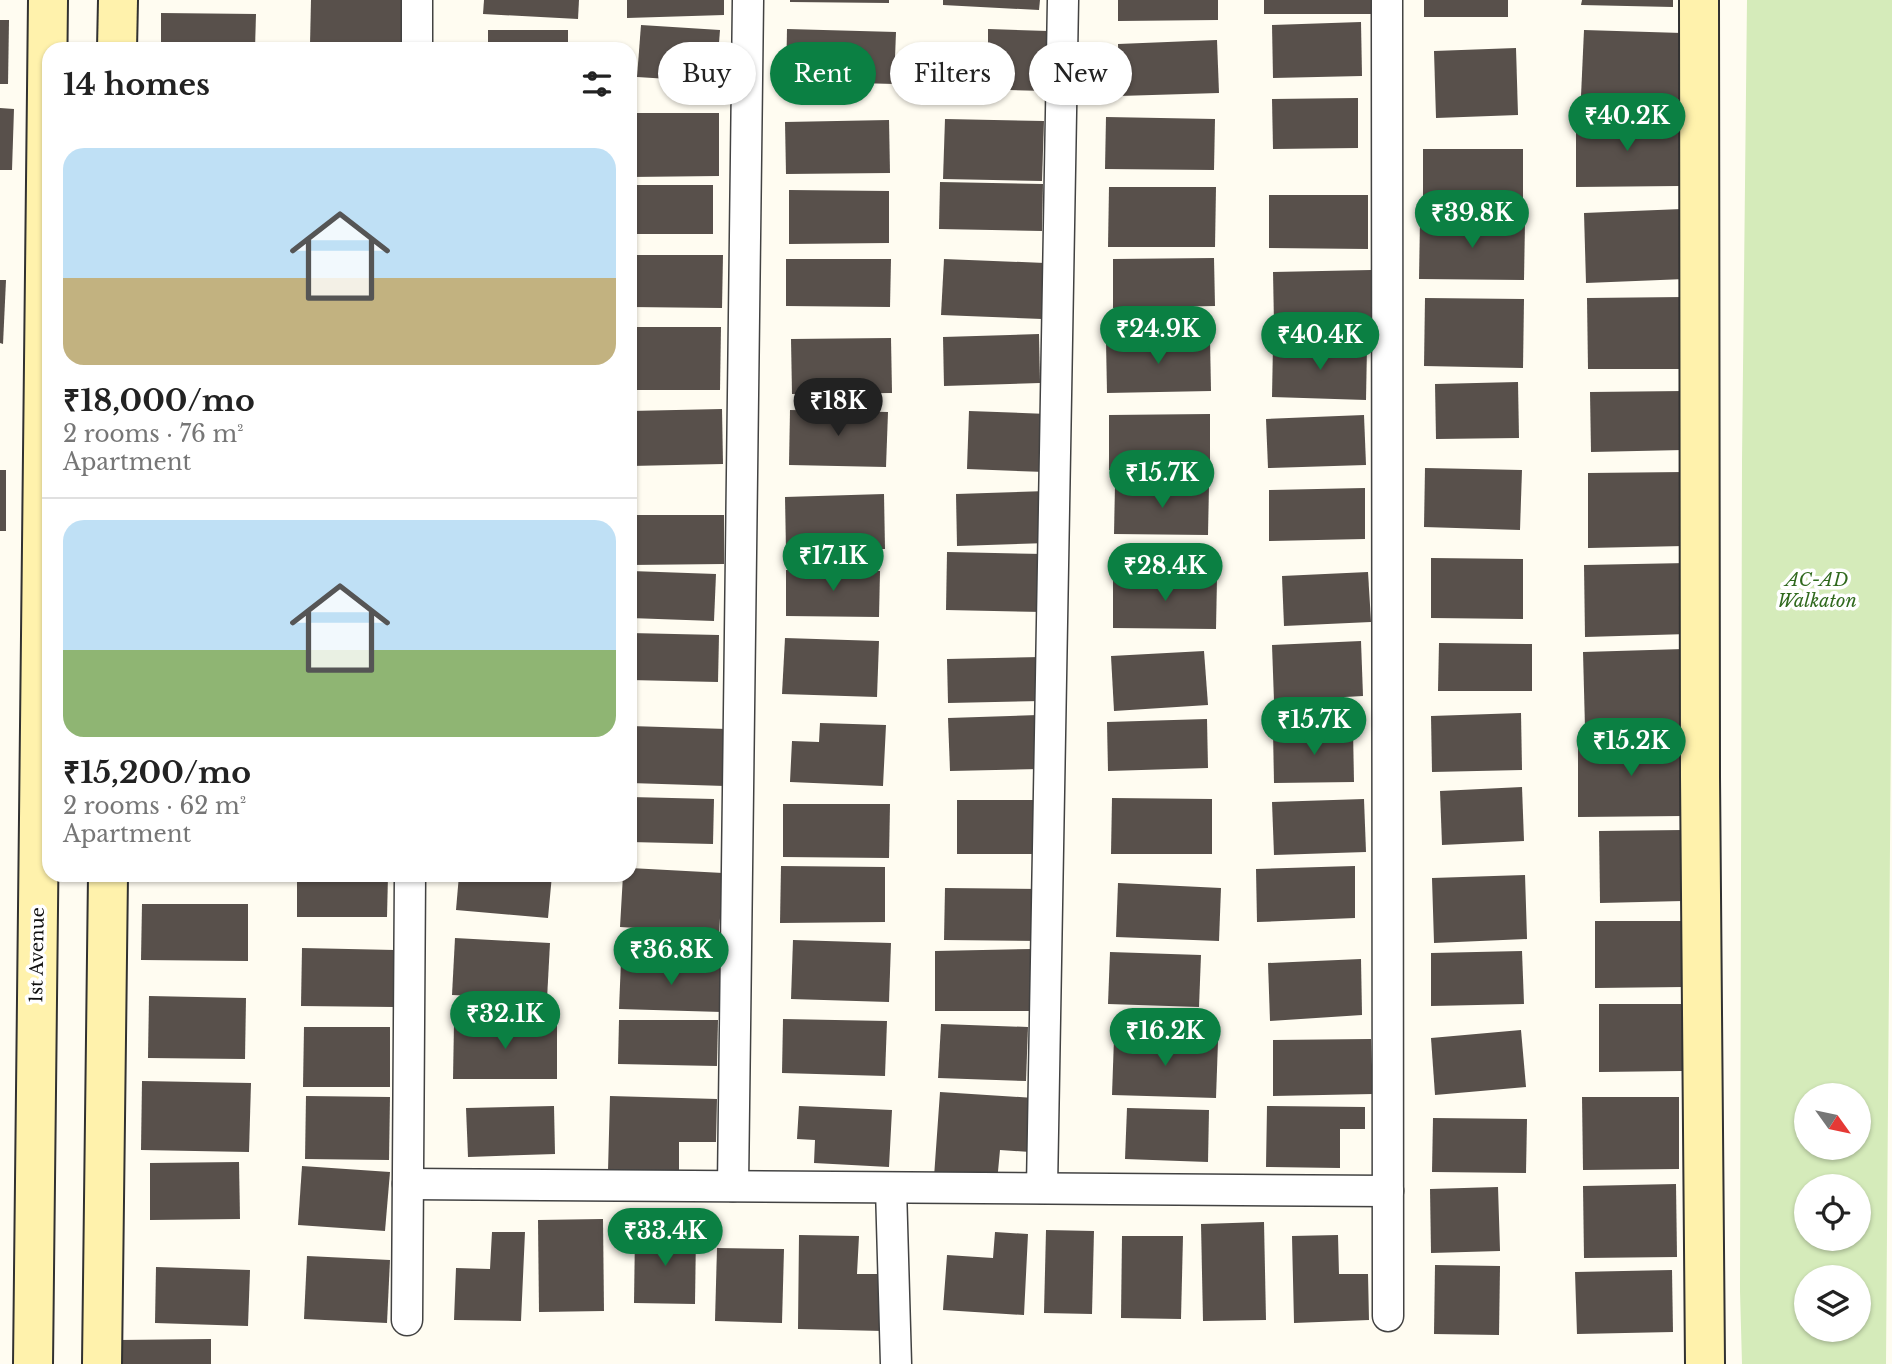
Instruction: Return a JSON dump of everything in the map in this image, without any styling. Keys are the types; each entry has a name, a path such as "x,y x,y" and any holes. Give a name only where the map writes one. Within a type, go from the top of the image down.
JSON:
{"main road":[{"name":"1st Avenue","path":"48,0 48,42"},
{"path":"117,42 118,0"},
{"path":"1699,0 1700,749 1705,1364"},
{"name":"1st Avenue","path":"33,1364 44,882"},
{"path":"102,1364 108,882"}],"street":[{"path":"416,42 417,0"},
{"path":"733,1186 748,0"},
{"path":"1042,1188 1063,0"},
{"path":"1387,0 1388,1315"},
{"path":"407,1320 410,882"},
{"path":"408,1184 1388,1191"},
{"path":"891,1188 896,1364"}],"green space":[{"name":"AC-AD Walkaton","path":"1747,0 1892,0 1892,588 1886,1364 1742,1364 1742,461"}],"building":[{"path":"311,0 410,0 410,42 310,42"},
{"path":"484,0 579,0 578,19 483,14"},
{"path":"627,0 724,0 724,15 627,18"},
{"path":"889,0 889,3 790,2"},
{"path":"943,0 1040,0 1039,10 943,5"},
{"path":"1118,0 1218,0 1218,20 1118,21"},
{"path":"1264,0 1371,0 1371,14 1264,14"},
{"path":"1424,0 1508,0 1508,17 1424,17"},
{"path":"1582,0 1673,0 1673,7 1581,5"},
{"path":"161,13 256,14 255,42 161,42"},
{"path":"0,20 9,20 8,84 0,84"},
{"path":"1361,22 1362,76 1273,78 1272,25"},
{"path":"641,25 720,30 719,42 658,42 658,78 637,77"},
{"path":"787,29 896,32 896,42 890,42 890,84 876,84 876,42 787,42"},
{"path":"988,29 1048,31 1048,42 1029,42 1029,91 1015,90 1015,42 988,42"},
{"path":"488,30 568,30 568,42 488,42"},
{"path":"1584,30 1682,33 1679,99 1581,96"},
{"path":"1217,40 1219,93 1132,96 1132,43"},
{"path":"1516,48 1518,115 1436,118 1434,51"},
{"path":"1358,98 1358,148 1273,149 1272,99"},
{"path":"0,108 14,109 12,170 0,170"},
{"path":"637,113 719,113 719,176 637,177"},
{"path":"1106,117 1215,119 1214,170 1105,169"},
{"path":"945,119 1044,121 1042,181 943,179"},
{"path":"1679,119 1679,186 1576,187 1576,120"},
{"path":"889,120 890,173 786,174 785,122"},
{"path":"1423,149 1523,149 1523,203 1423,204"},
{"path":"940,182 1043,184 1042,231 939,229"},
{"path":"637,185 713,185 713,234 637,234"},
{"path":"1109,187 1216,187 1215,247 1108,247"},
{"path":"789,190 889,191 889,243 789,244"},
{"path":"1269,195 1368,195 1368,249 1269,248"},
{"path":"1682,209 1685,279 1586,283 1584,213"},
{"path":"1420,220 1525,222 1524,280 1419,279"},
{"path":"637,255 723,255 722,308 637,307"},
{"path":"1214,258 1215,306 1113,308 1113,259"},
{"path":"786,259 891,259 890,307 786,306"},
{"path":"944,259 1045,263 1042,319 941,315"},
{"path":"1371,270 1372,321 1274,324 1273,272"},
{"path":"0,280 6,280 3,344 0,343"},
{"path":"1684,297 1684,369 1588,369 1587,298"},
{"path":"1425,298 1524,299 1523,368 1424,366"},
{"path":"637,327 721,327 720,390 637,390"},
{"path":"1039,334 1040,383 944,386 943,337"},
{"path":"891,338 892,393 792,394 791,339"},
{"path":"1210,339 1211,391 1107,393 1106,341"},
{"path":"1273,344 1367,346 1366,400 1272,397"},
{"path":"1518,382 1519,438 1436,439 1435,384"},
{"path":"1683,391 1683,450 1591,452 1590,392"},
{"path":"722,409 723,464 637,466 637,411"},
{"path":"790,410 888,412 886,467 789,465"},
{"path":"969,411 1048,414 1045,472 967,469"},
{"path":"1210,414 1210,469 1109,470 1109,415"},
{"path":"1364,415 1366,465 1268,468 1266,419"},
{"path":"1425,468 1522,470 1520,530 1424,527"},
{"path":"0,470 6,470 6,531 0,531"},
{"path":"1684,472 1684,546 1588,548 1588,473"},
{"path":"1115,485 1209,485 1208,535 1114,534"},
{"path":"1365,488 1365,539 1269,541 1269,490"},
{"path":"1047,491 1048,543 957,546 956,494"},
{"path":"884,494 885,549 786,551 785,497"},
{"path":"637,515 724,515 724,564 637,565"},
{"path":"947,552 1044,554 1043,612 946,610"},
{"path":"1431,558 1523,559 1523,619 1431,618"},
{"path":"1687,563 1688,634 1585,637 1584,565"},
{"path":"786,570 880,571 879,617 786,616"},
{"path":"637,571 716,574 714,621 637,618"},
{"path":"1368,572 1371,622 1284,626 1282,576"},
{"path":"1113,576 1217,578 1216,629 1113,628"},
{"path":"637,633 719,635 718,682 637,680"},
{"path":"785,638 879,641 877,697 782,694"},
{"path":"1361,641 1363,696 1274,701 1272,645"},
{"path":"1439,643 1532,644 1532,691 1438,691"},
{"path":"1684,649 1685,726 1585,728 1583,652"},
{"path":"1204,651 1208,705 1114,711 1111,656"},
{"path":"1041,657 1041,701 948,703 947,659"},
{"path":"1521,713 1522,770 1432,772 1431,716"},
{"path":"1038,715 1039,769 950,771 948,718"},
{"path":"1207,719 1208,768 1108,771 1107,722"},
{"path":"820,723 886,725 883,786 790,782 792,741 819,742"},
{"path":"637,726 727,729 725,786 637,783"},
{"path":"1353,730 1354,782 1274,783 1273,731"},
{"path":"1683,738 1683,816 1578,817 1578,740"},
{"path":"1522,787 1524,841 1442,845 1440,791"},
{"path":"637,797 714,799 713,844 637,842"},
{"path":"1112,798 1212,799 1212,854 1111,854"},
{"path":"1364,799 1366,852 1274,855 1272,802"},
{"path":"957,800 1042,800 1041,854 957,854"},
{"path":"783,804 890,804 889,858 783,857"},
{"path":"1683,830 1683,901 1600,903 1599,831"},
{"path":"781,866 885,867 885,922 780,923"},
{"path":"1355,866 1355,918 1257,922 1256,869"},
{"path":"637,868 723,873 719,933 620,927 623,882 637,882"},
{"path":"1525,875 1527,939 1434,943 1432,878"},
{"path":"297,882 388,882 387,917 297,917"},
{"path":"458,882 551,882 548,918 456,910"},
{"path":"1118,883 1221,888 1219,941 1116,937"},
{"path":"945,888 1042,889 1041,941 944,940"},
{"path":"142,904 248,904 248,961 141,960"},
{"path":"1595,921 1684,921 1684,987 1595,988"},
{"path":"455,938 550,943 547,999 452,995"},
{"path":"793,940 891,943 889,1002 791,999"},
{"path":"302,948 395,950 394,1007 301,1006"},
{"path":"1033,949 1033,1011 935,1011 935,951"},
{"path":"1522,951 1524,1004 1431,1006 1431,953"},
{"path":"1110,952 1201,955 1199,1007 1108,1004"},
{"path":"1361,959 1362,1015 1270,1021 1268,963"},
{"path":"621,961 724,965 722,1012 619,1009"},
{"path":"149,996 246,998 245,1059 148,1058"},
{"path":"1599,1004 1682,1004 1682,1071 1599,1072"},
{"path":"783,1019 887,1021 885,1076 782,1073"},
{"path":"619,1020 718,1020 717,1066 618,1064"},
{"path":"454,1023 557,1023 557,1079 453,1079"},
{"path":"941,1024 1028,1027 1026,1081 938,1078"},
{"path":"304,1027 390,1027 390,1087 303,1087"},
{"path":"1521,1030 1526,1087 1435,1095 1431,1038"},
{"path":"1114,1038 1218,1041 1216,1098 1112,1095"},
{"path":"1371,1039 1373,1094 1273,1096 1273,1040"},
{"path":"142,1081 251,1083 249,1152 141,1150"},
{"path":"940,1092 1034,1098 1030,1152 1000,1150 997,1182 934,1177"},
{"path":"306,1096 390,1097 389,1160 305,1159"},
{"path":"610,1096 717,1099 716,1142 679,1142 679,1172 608,1171"},
{"path":"1582,1097 1679,1097 1679,1169 1583,1170"},
{"path":"554,1106 555,1154 468,1157 466,1108"},
{"path":"799,1106 892,1110 889,1167 814,1163 815,1140 797,1139"},
{"path":"1267,1106 1365,1107 1365,1129 1340,1129 1340,1168 1266,1167"},
{"path":"1127,1108 1209,1110 1208,1162 1125,1159"},
{"path":"1433,1118 1527,1119 1526,1173 1432,1172"},
{"path":"239,1162 240,1219 150,1220 150,1163"},
{"path":"302,1166 390,1172 385,1231 298,1225"},
{"path":"1676,1184 1677,1257 1584,1258 1583,1186"},
{"path":"1498,1187 1500,1251 1431,1253 1430,1189"},
{"path":"603,1219 604,1311 539,1312 538,1220"},
{"path":"1264,1222 1266,1320 1203,1321 1201,1224"},
{"path":"1046,1230 1094,1231 1092,1314 1044,1313"},
{"path":"492,1232 525,1232 521,1321 454,1320 456,1268 490,1269"},
{"path":"995,1232 1028,1234 1024,1315 943,1310 947,1255 993,1258"},
{"path":"635,1233 696,1233 695,1304 634,1303"},
{"path":"799,1235 859,1236 857,1274 883,1274 883,1331 798,1329"},
{"path":"1338,1235 1339,1274 1368,1274 1369,1320 1294,1323 1292,1236"},
{"path":"1122,1236 1183,1236 1181,1319 1121,1318"},
{"path":"717,1248 784,1249 782,1323 715,1321"},
{"path":"307,1256 390,1260 387,1323 304,1319"},
{"path":"1435,1265 1500,1266 1499,1335 1434,1334"},
{"path":"156,1267 250,1270 248,1326 155,1323"},
{"path":"1672,1270 1673,1332 1577,1334 1575,1272"},
{"path":"211,1339 211,1364 120,1364 119,1340"}]}
